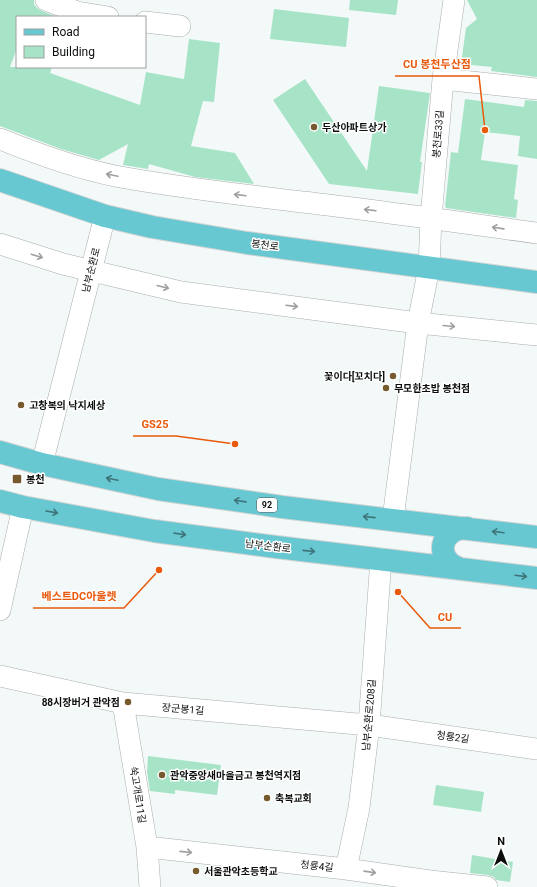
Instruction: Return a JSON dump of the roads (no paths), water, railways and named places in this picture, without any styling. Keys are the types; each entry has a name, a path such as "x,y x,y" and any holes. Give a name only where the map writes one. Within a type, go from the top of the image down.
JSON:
{"main road":[{"name":"봉천로","path":"0,180 105,216 152,227 247,243 537,282"},
{"name":"92","path":"0,452 42,464 158,489 282,507 537,537"},
{"name":"남부순환로","path":"0,501 23,507 162,532 537,578"},
{"path":"458,568 452,566 447,561 444,555 444,541 448,535 454,531 460,528 467,528"}],"street":[{"path":"46,0 77,12 102,16"},
{"name":"봉천로33길","path":"429,268 431,218 443,79 454,0"},
{"path":"146,22 180,26"},
{"path":"443,79 537,89"},
{"path":"0,139 28,151 97,172 116,176 240,195 431,218 537,233"},
{"name":"남부순환로","path":"42,464 105,216"},
{"path":"0,244 63,264 181,292 418,323 537,335"},
{"path":"393,519 418,323 429,268"},
{"path":"0,610 23,507"},
{"name":"남부순환로208길","path":"346,869 359,808 369,725 381,559"},
{"name":"장군봉1길","path":"0,676 123,703 369,725"},
{"name":"쑥고개로11길","path":"123,703 147,847 150,887"},
{"name":"청룡2길","path":"369,725 537,749"},
{"name":"청룡4길","path":"147,847 346,869 430,881 487,887"}],"place":[{"name":"두산아파트상가","path":"314,127"},
{"name":"CU 봉천두산점","path":"485,130"},
{"name":"꽃이다[꼬치다]","path":"393,376"},
{"name":"무모한초밥 봉천점","path":"386,388"},
{"name":"고창복의 낙지세상","path":"21,405"},
{"name":"GS25","path":"235,444"},
{"name":"봉천","path":"17,479"},
{"name":"베스트DC아울렛","path":"159,570"},
{"name":"CU","path":"398,592"},
{"name":"88시장버거 관악점","path":"128,702"},
{"name":"관악중앙새마을금고 봉천역지점","path":"162,775"},
{"name":"축복교회","path":"267,798"},
{"name":"서울관악초등학교","path":"196,871"}]}
